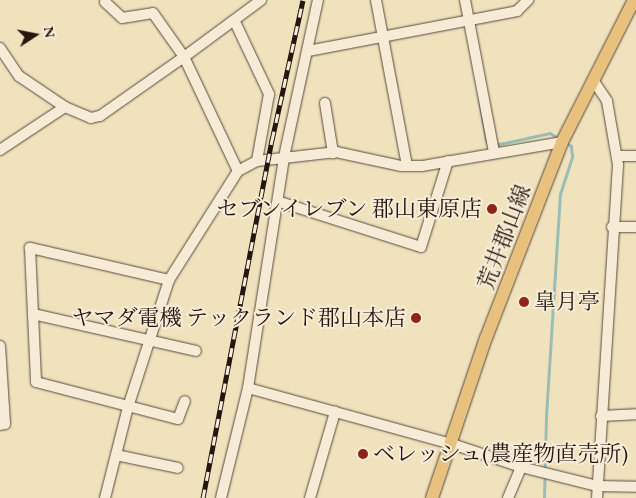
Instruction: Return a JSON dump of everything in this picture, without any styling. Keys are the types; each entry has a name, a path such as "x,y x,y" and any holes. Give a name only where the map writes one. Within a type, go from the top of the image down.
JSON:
{"main road":[{"name":"荒井郡山線","path":"432,498 452,444 486,338 562,142 634,0"}],"street":[{"path":"221,498 248,388 280,202 284,158 318,0"},
{"path":"376,0 407,166"},
{"path":"465,0 494,152"},
{"path":"308,50 520,10 528,0"},
{"path":"105,2 122,18 154,12 184,57 238,171"},
{"path":"0,48 4,61 19,76 65,107 87,117 100,116 235,22 256,2"},
{"path":"235,22 269,94 257,161"},
{"path":"593,80 607,101 617,156 597,498"},
{"path":"325,103 334,153"},
{"path":"0,150 65,107"},
{"path":"105,498 128,407 168,280 238,171 257,161 334,153 407,166 562,142"},
{"path":"617,156 636,156"},
{"path":"280,202 421,248 448,161"},
{"path":"612,227 636,227"},
{"path":"168,280 30,248 36,382 178,419 185,401"},
{"path":"33,314 148,341 196,350"},
{"path":"0,346 5,424 0,425"},
{"path":"248,388 452,444 521,467 597,486 636,487"},
{"path":"310,498 335,412"},
{"path":"601,416 636,414"},
{"path":"116,455 178,468"},
{"path":"508,498 521,467"}],"waterway":[{"path":"479,99 486,140 499,144 550,133 559,139"},
{"path":"544,498 546,416 560,194 572,156 571,146 564,142"}],"railway":[{"path":"203,498 272,140 303,0"}],"place":[{"name":"セブンイレブン 郡山東原店","path":"492,209"},
{"name":"皐月亭","path":"524,302"},
{"name":"ヤマダ電機 テックランド郡山本店","path":"416,318"},
{"name":"ベレッシュ(農産物直売所)","path":"363,454"}]}
